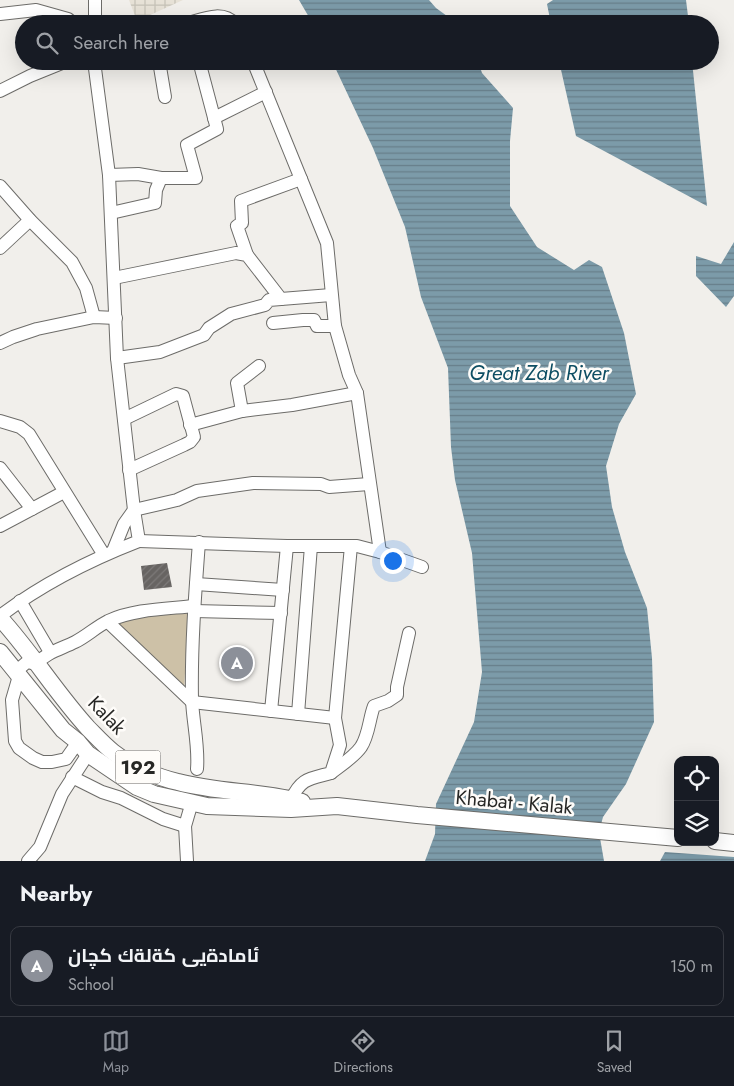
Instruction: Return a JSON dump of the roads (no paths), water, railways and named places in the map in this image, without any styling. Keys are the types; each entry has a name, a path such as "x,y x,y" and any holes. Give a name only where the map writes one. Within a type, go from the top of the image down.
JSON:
{"main road":[{"name":"Kalak","path":"0,617 64,701 113,752 133,765 155,775 178,782 291,800 315,806 337,806"},
{"path":"0,647 10,643 14,633"},
{"name":"192","path":"0,652 63,730 83,748 137,787 154,794 208,806 247,809 337,806"},
{"name":"Khabat - Kalak","path":"337,806 417,816 674,838"},
{"path":"719,841 734,843"}],"street":[{"path":"95,0 96,15"},
{"path":"0,14 36,10 54,15"},
{"path":"0,91 45,70"},
{"path":"95,70 109,175 117,358 139,541"},
{"path":"161,70 166,97"},
{"path":"201,70 216,124"},
{"path":"257,70 327,243 335,326 349,375 357,393 380,552"},
{"path":"109,175 138,174 161,178 196,178 187,145 266,92"},
{"path":"111,213 155,203 156,190 161,178"},
{"path":"281,299 246,255 237,226 242,223 241,201 301,180"},
{"path":"0,186 30,220 72,262 86,288 94,317"},
{"path":"0,248 30,220"},
{"path":"114,278 236,253 246,255"},
{"path":"117,358 160,352 204,335 209,328 231,314 265,305 269,300 331,295"},
{"path":"0,343 37,329 94,317 116,318"},
{"path":"272,323 314,320 318,326 335,326"},
{"path":"242,411 237,383 259,366"},
{"path":"190,425 242,411 357,393"},
{"path":"124,420 176,394 183,396 194,437 190,442 129,470"},
{"path":"0,421 20,427 29,434 64,492 108,553"},
{"path":"0,468 32,509"},
{"path":"108,553 134,510 177,500 197,490 253,483 321,484 329,486 369,484"},
{"path":"0,526 64,492"},
{"path":"0,617 20,601 82,565 139,541 287,546 357,546 422,567"},
{"path":"196,769 198,754 192,702 194,609 199,542"},
{"path":"271,711 287,546"},
{"path":"298,714 310,546"},
{"path":"331,774 340,745 335,718 351,546"},
{"path":"196,584 283,590"},
{"path":"20,601 50,652"},
{"path":"83,748 66,759 42,762 19,748 15,741 12,700 19,676 18,673 24,664 27,662 36,664 50,652 85,637 108,622 134,613 194,609 281,613"},
{"path":"108,622 192,702 335,718"},
{"path":"291,800 297,787 307,779 331,774 361,748 368,732 374,706 388,701 397,695 397,687 409,633"},
{"path":"28,861 40,847 62,794 72,778 83,748"},
{"path":"72,778 102,792 121,798 162,819 185,826"},
{"path":"187,861 185,826 192,802"}],"water":[{"path":"299,0 429,0 446,15 308,15"},
{"path":"553,0 686,0 688,15 549,15 547,4"},
{"name":"Great Zab River","path":"336,70 481,70 513,108 510,141 510,206 537,247 574,270 589,260 602,267 624,333 636,394 619,424 606,466 612,507 625,552 647,608 652,658 654,722 626,784 603,817 599,832 604,861 425,861 435,834 436,804 474,722 482,672 472,553 455,480 451,447 448,368 421,297 405,227 373,148"},
{"path":"561,70 693,70 707,206 576,136"},
{"path":"734,242 734,296 726,307 696,276 696,256 721,264"},
{"path":"665,852 734,857 734,861 660,861"}],"place":[{"name":"ئامادةيى كةلةك كچان","path":"237,663"}]}
